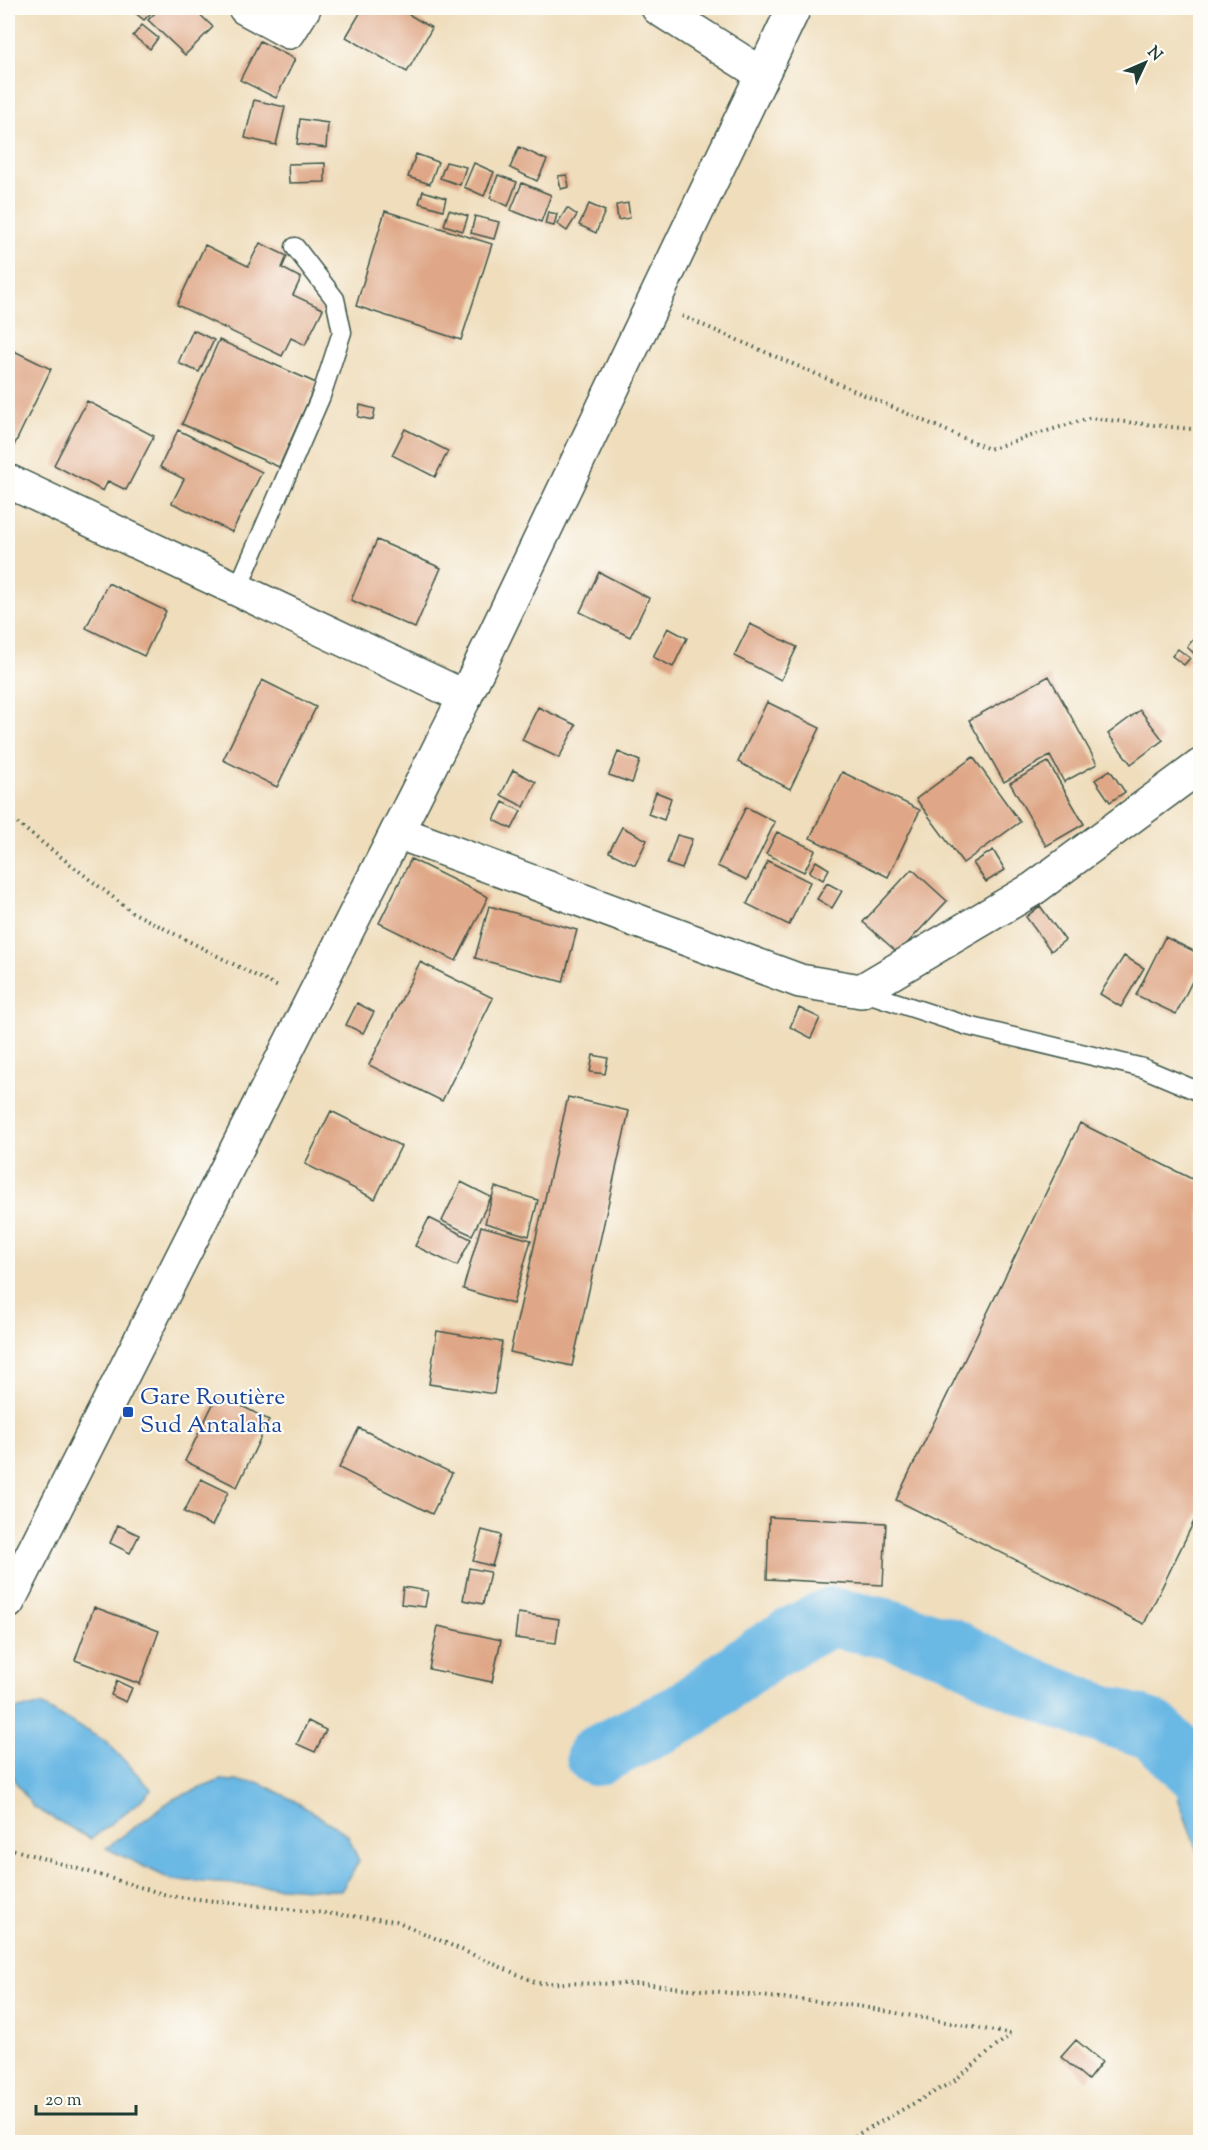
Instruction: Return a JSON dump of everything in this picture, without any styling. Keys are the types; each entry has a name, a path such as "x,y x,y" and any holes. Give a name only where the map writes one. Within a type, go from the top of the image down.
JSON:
{"street":[{"path":"245,8 289,33 304,8"},
{"path":"658,8 762,74"},
{"path":"8,1602 465,697 794,8"},
{"path":"8,481 465,697"},
{"path":"397,832 800,981 861,991 1033,889 1200,767"}],"lane":[{"path":"238,588 321,396 342,332 335,299 295,247"},
{"path":"861,991 968,1026 1143,1068 1200,1092"}],"path":[{"path":"652,304 988,449 1089,418 1200,430"},
{"path":"8,816 132,912 310,1004"},
{"path":"8,1848 170,1896 396,1921 537,1983 643,1984 858,2006 1011,2034 954,2081 844,2142"}],"water":[{"path":"41,1705 107,1742 151,1789 140,1801 91,1839 33,1807 8,1771 8,1734 12,1710"},
{"path":"1200,1761 1200,1859 1178,1798 1188,1762"},
{"path":"221,1780 260,1783 293,1800 347,1834 359,1861 341,1891 172,1880 106,1848 173,1799"}],"building":[{"path":"129,8 156,8 144,20"},
{"path":"160,8 193,8 213,27 185,55 148,20"},
{"path":"363,8 398,8 432,28 407,72 346,37"},
{"path":"142,25 158,38 150,49 133,36"},
{"path":"260,41 295,59 276,98 240,80"},
{"path":"254,100 285,107 276,145 245,138"},
{"path":"300,119 328,123 326,148 297,144"},
{"path":"519,147 547,160 537,181 510,168"},
{"path":"416,154 438,162 430,184 408,177"},
{"path":"446,162 466,167 460,185 440,178"},
{"path":"325,163 325,182 289,183 288,164"},
{"path":"474,163 494,172 484,196 464,187"},
{"path":"498,175 517,182 508,206 490,198"},
{"path":"567,175 569,187 561,189 558,176"},
{"path":"522,183 551,195 541,222 511,210"},
{"path":"423,191 446,198 443,210 419,203"},
{"path":"628,203 630,218 618,220 616,205"},
{"path":"589,204 605,211 596,233 579,225"},
{"path":"567,208 577,215 567,231 557,224"},
{"path":"449,210 468,216 463,231 444,225"},
{"path":"385,211 492,244 461,340 356,306"},
{"path":"548,212 557,214 554,226 545,224"},
{"path":"475,216 499,222 494,239 471,233"},
{"path":"260,243 287,256 282,268 301,278 293,295 323,309 305,345 291,338 282,356 177,305 205,245 248,266"},
{"path":"193,330 214,340 199,372 178,363"},
{"path":"219,340 316,383 279,467 182,424"},
{"path":"8,348 51,369 10,454 8,452"},
{"path":"87,401 154,436 126,490 108,481 103,491 54,465"},
{"path":"360,405 375,409 373,420 358,417"},
{"path":"405,429 448,451 435,477 392,455"},
{"path":"178,430 262,472 232,532 172,503 184,479 160,467"},
{"path":"377,540 441,568 415,628 351,600"},
{"path":"599,572 649,598 630,637 580,612"},
{"path":"108,583 166,611 144,656 86,628"},
{"path":"750,624 797,647 781,680 734,656"},
{"path":"668,628 687,638 673,667 653,657"},
{"path":"1200,631 1200,659 1187,647"},
{"path":"1178,649 1190,658 1184,665 1172,656"},
{"path":"1049,676 1097,764 1064,782 1050,756 1004,782 969,720"},
{"path":"262,680 316,707 277,787 223,760"},
{"path":"767,702 820,728 790,789 738,762"},
{"path":"538,707 576,725 559,758 522,740"},
{"path":"1140,710 1163,740 1131,764 1108,734"},
{"path":"618,752 640,761 632,783 609,775"},
{"path":"973,757 1020,822 963,863 916,799"},
{"path":"1048,762 1084,824 1046,846 1010,783"},
{"path":"513,770 536,782 524,807 501,795"},
{"path":"1110,770 1125,792 1110,802 1095,780"},
{"path":"842,772 920,810 888,877 810,838"},
{"path":"656,792 671,798 664,820 648,814"},
{"path":"503,802 521,811 512,829 494,820"},
{"path":"746,807 775,822 747,880 717,866"},
{"path":"622,827 647,840 635,865 609,852"},
{"path":"777,832 815,850 804,872 766,854"},
{"path":"677,835 692,839 682,869 667,864"},
{"path":"993,850 1005,870 986,882 973,863"},
{"path":"411,859 488,897 456,961 379,923"},
{"path":"768,861 810,882 789,925 747,904"},
{"path":"816,861 829,869 823,880 809,872"},
{"path":"912,869 947,901 898,953 863,922"},
{"path":"827,883 842,891 832,908 817,899"},
{"path":"489,906 577,930 563,982 475,958"},
{"path":"1040,906 1065,940 1051,951 1026,917"},
{"path":"1165,937 1200,954 1200,965 1176,1014 1136,995"},
{"path":"1124,956 1144,968 1121,1007 1100,994"},
{"path":"420,962 493,998 442,1101 369,1065"},
{"path":"357,1003 374,1012 363,1033 346,1025"},
{"path":"799,1008 820,1018 811,1038 790,1027"},
{"path":"593,1055 608,1058 605,1074 590,1072"},
{"path":"568,1097 629,1111 572,1366 510,1352"},
{"path":"331,1111 401,1146 375,1199 305,1164"},
{"path":"1080,1123 1200,1183 1200,1509 1144,1624 896,1500"},
{"path":"461,1182 491,1197 472,1235 442,1221"},
{"path":"495,1187 538,1200 529,1236 485,1223"},
{"path":"429,1218 471,1239 457,1266 415,1246"},
{"path":"481,1226 531,1240 513,1304 463,1289"},
{"path":"437,1331 502,1342 494,1394 429,1384"},
{"path":"218,1394 269,1420 237,1487 185,1461"},
{"path":"359,1428 452,1473 432,1514 339,1468"},
{"path":"201,1479 228,1492 212,1526 184,1512"},
{"path":"769,1517 886,1523 883,1585 767,1579"},
{"path":"118,1525 139,1535 130,1553 110,1543"},
{"path":"482,1530 501,1535 492,1566 473,1561"},
{"path":"469,1568 490,1572 483,1604 463,1600"},
{"path":"403,1587 428,1591 425,1607 401,1604"},
{"path":"94,1607 159,1631 140,1684 75,1660"},
{"path":"518,1613 559,1619 556,1643 515,1638"},
{"path":"438,1626 501,1640 492,1682 429,1669"},
{"path":"117,1681 132,1688 126,1702 111,1695"},
{"path":"308,1721 326,1730 315,1752 297,1744"},
{"path":"1076,2040 1102,2062 1088,2080 1061,2057"}],"waterway":[{"path":"596,1756 683,1713 747,1665 793,1636 831,1617 889,1629 951,1648 1011,1679 1086,1709 1153,1730 1200,1775"}],"place":[{"name":"Gare Routière Sud Antalaha","path":"128,1412"}]}
